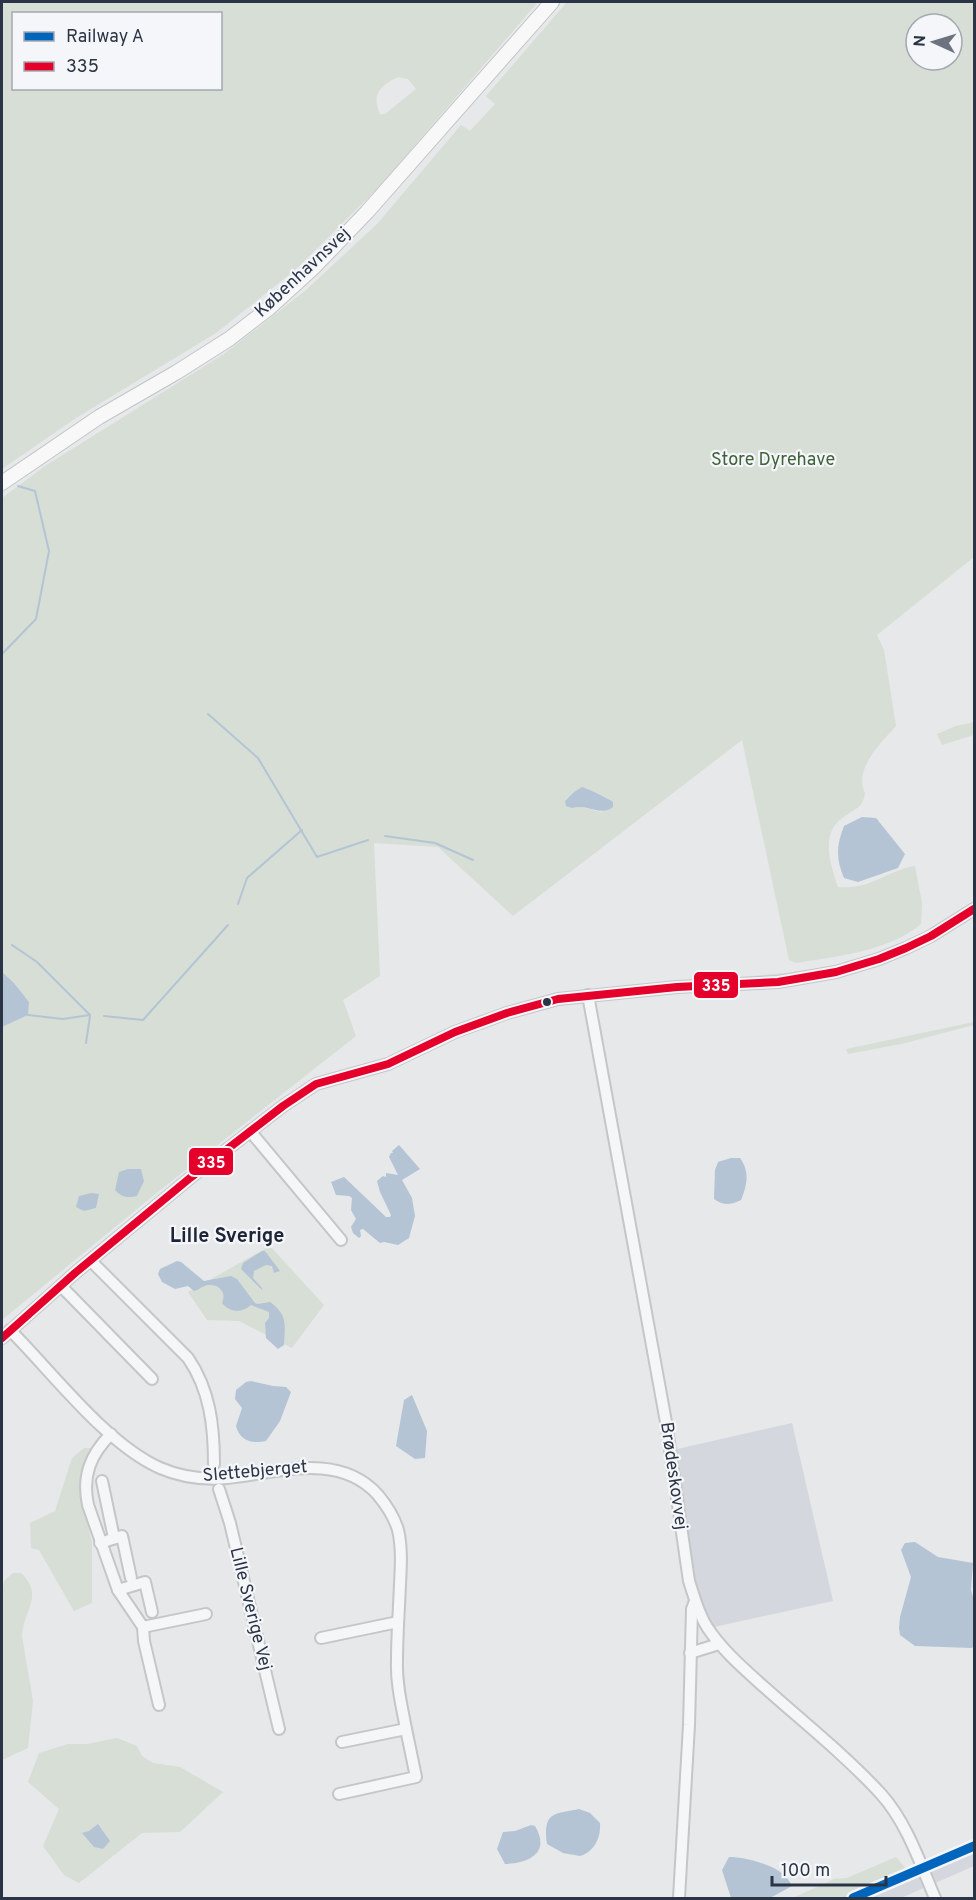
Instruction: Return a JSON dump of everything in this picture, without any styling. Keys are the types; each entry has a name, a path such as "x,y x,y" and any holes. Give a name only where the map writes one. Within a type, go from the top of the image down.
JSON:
{"main road":[{"name":"Københavnsvej","path":"2,483 90,423 212,350 268,309 315,266 368,212 552,2"}],"street":[{"path":"2,1338 184,1183 250,1131 316,1084 388,1064 434,1041 507,1013 558,999 778,982 836,972 906,948 931,936 975,909"},
{"name":"Brødeskovvej","path":"588,995 666,1422 689,1581 695,1601 702,1619 719,1644 881,1794 893,1810 935,1899"},
{"path":"250,1131 341,1240"},
{"path":"92,1261 189,1358 200,1375 214,1436 214,1464"},
{"path":"61,1286 152,1379"},
{"name":"Slettebjerget","path":"10,1330 111,1434 149,1462 178,1474 194,1477 226,1478 314,1467 336,1470 357,1478 373,1490 390,1509 398,1529 401,1552 396,1664 398,1688 416,1777 339,1794"},
{"path":"111,1434 93,1456 85,1480 88,1505 118,1590 143,1627 159,1706"},
{"path":"102,1481 114,1538"},
{"name":"Lille Sverige Vej","path":"219,1489 230,1523 279,1729"},
{"path":"100,1543 122,1536 131,1578"},
{"path":"118,1590 146,1582 152,1612"},
{"name":"Brødeskovvej","path":"679,1899 689,1725 692,1609 695,1601"},
{"path":"143,1627 206,1614"},
{"path":"321,1638 398,1622"},
{"path":"690,1653 719,1644"},
{"path":"342,1742 406,1729"}],"shaded area":[{"path":"792,1423 833,1601 714,1627 698,1594 673,1450"},
{"path":"974,1840 974,1866 901,1898 838,1898"}],"green space":[{"path":"2,2 538,2 378,188 294,271 216,333 76,418 2,469","holes":["398,77 408,79 416,89 385,114 380,114 376,101 382,87"]},
{"name":"Store Dyrehave","path":"567,2 974,2 974,557 877,635 884,650 896,726 876,748 866,766 862,784 865,793 862,803 835,826 829,842 830,860 838,887 860,886 904,868 915,866 922,903 921,924 893,941 877,947 796,963 789,960 742,740 513,916 438,847 374,843 380,976 343,1000 356,1036 154,1195 2,1320 2,1027 28,1015 13,982 2,972 2,498 45,466 224,354 305,291 378,223 461,125 470,131 495,104 486,96","holes":["587,788 613,803 601,812 565,801 574,792"]},
{"path":"974,722 974,735 942,745 937,734"},
{"path":"828,967 828,969 780,978 622,987 786,973"},
{"path":"974,1022 974,1025 901,1044 848,1054 846,1049"},
{"path":"270,1246 324,1305 292,1348 239,1321 207,1320 188,1292"},
{"path":"84,1448 94,1448 81,1483 81,1496 92,1543 92,1603 74,1611 39,1550 31,1548 30,1523 55,1511 72,1458"},
{"path":"13,1573 21,1573 31,1589 31,1603 22,1636 33,1701 28,1748 2,1760 2,1592 4,1581"},
{"path":"117,1738 137,1746 142,1756 153,1763 180,1767 223,1792 180,1832 142,1833 79,1883 64,1875 43,1846 59,1809 28,1782 39,1753 68,1744 87,1744"},
{"path":"896,1857 906,1869 838,1898 793,1898 834,1879 847,1878"}],"water":[{"path":"582,787 613,802 613,807 604,811 566,806 565,801"},
{"path":"862,817 876,818 905,854 898,868 858,882 844,878 838,858 838,846 844,826"},
{"path":"2,972 29,1002 28,1015 2,1027"},
{"path":"399,1145 420,1169 402,1180 412,1198 415,1216 409,1238 398,1245 380,1243 363,1229 360,1230 359,1238 353,1233 351,1227 356,1219 351,1210 352,1198 336,1195 331,1182 344,1177 386,1217 390,1217 377,1181 383,1176 386,1177 386,1173 398,1175 389,1157"},
{"path":"740,1158 743,1163 746,1184 741,1200 724,1204 714,1199 715,1170 718,1162"},
{"path":"141,1169 144,1181 137,1196 125,1197 115,1190 119,1172"},
{"path":"99,1194 96,1208 84,1211 76,1207 79,1196"},
{"path":"265,1251 280,1271 274,1273 272,1266 266,1265 254,1271 253,1278 262,1290 241,1269 243,1263"},
{"path":"177,1261 204,1281 231,1276 237,1279 255,1303 270,1302 283,1316 284,1345 278,1349 266,1338 265,1323 269,1318 269,1312 251,1305 240,1311 229,1309 222,1303 223,1292 216,1286 206,1286 194,1291 188,1286 175,1289 162,1282 158,1274 160,1269"},
{"path":"251,1381 286,1387 291,1392 280,1421 266,1441 247,1440 240,1435 236,1426 242,1408 235,1399 236,1390"},
{"path":"412,1395 427,1431 425,1458 415,1459 396,1446 404,1400"},
{"path":"915,1542 938,1557 973,1563 971,1590 974,1600 974,1645 972,1648 915,1646 900,1635 900,1617 911,1577 901,1550 905,1543"},
{"path":"579,1809 590,1813 600,1823 598,1839 593,1848 580,1856 563,1853 547,1844 547,1826 551,1817"},
{"path":"98,1824 110,1841 103,1849 94,1847 82,1833"},
{"path":"531,1825 535,1826 539,1835 539,1850 529,1859 505,1864 497,1849 503,1832 515,1831"},
{"path":"729,1857 750,1860 772,1867 784,1875 792,1886 770,1898 731,1898 722,1870"}],"waterway":[{"path":"2,654 36,619 49,551 35,491 18,486"},
{"path":"208,714 258,758 317,857 368,840"},
{"path":"238,904 247,878 302,830"},
{"path":"385,836 435,843 473,860"},
{"path":"104,1016 143,1020 228,925"},
{"path":"12,945 37,962 90,1015"},
{"path":"28,1015 63,1019 90,1015"},
{"path":"86,1043 90,1016"}],"rail line":[{"name":"A","path":"853,1898 974,1846"}],"transit line":[{"name":"335","path":"2,1338 75,1273 190,1178 283,1106 316,1084 388,1064 455,1032 507,1013 558,999 677,987 778,982 836,972 906,948 931,936 974,909"}],"district":[{"name":"Lille Sverige","path":"227,1237"}]}
